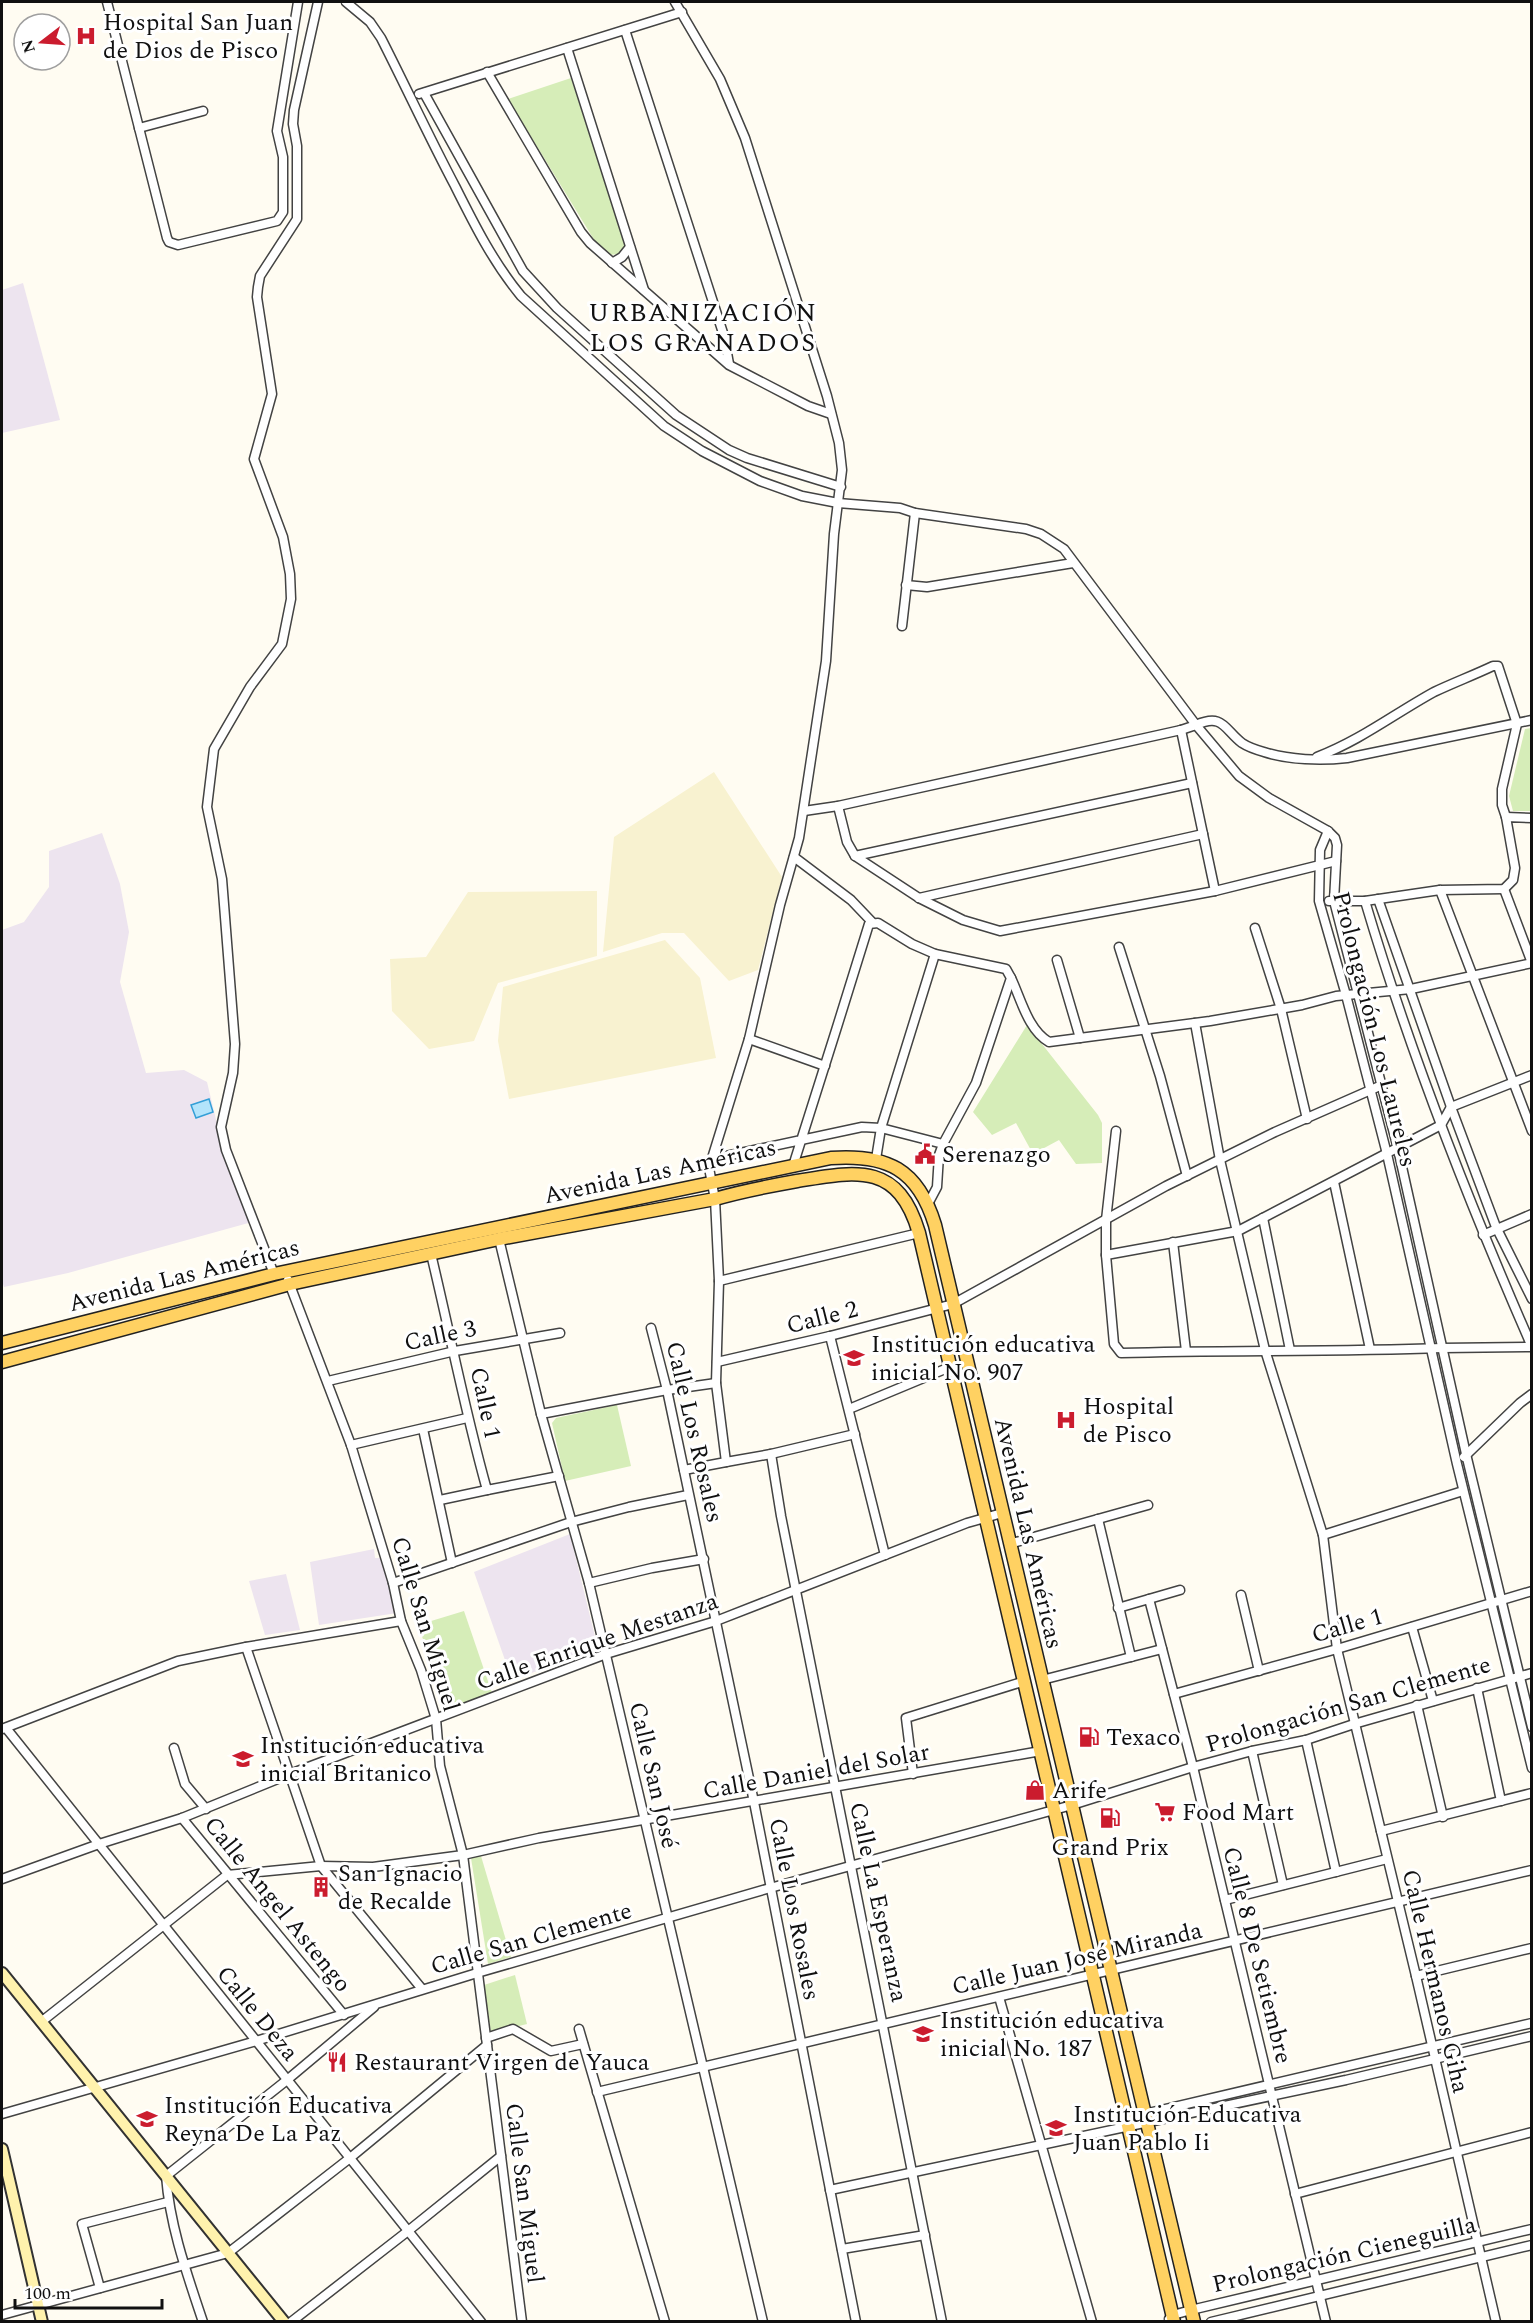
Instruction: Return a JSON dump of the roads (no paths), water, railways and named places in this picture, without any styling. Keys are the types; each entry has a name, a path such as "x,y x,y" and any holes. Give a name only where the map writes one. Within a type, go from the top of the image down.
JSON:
{"main road":[{"name":"Avenida Las Américas","path":"2,1343 280,1272 508,1223 793,1166 850,1156 876,1159 890,1165 910,1179 928,1204 935,1225 1193,2316"},
{"name":"Avenida Las Américas","path":"2,1362 290,1284 499,1239 715,1199 742,1191 842,1173 862,1174 882,1180 899,1192 912,1212 919,1233 1128,2122 1172,2319"},
{"path":"218,1288 222,1302"},
{"path":"1034,1722 1052,1719"}],"street":[{"path":"108,2 169,242 178,245 281,218 283,212 283,157 277,131 298,2"},
{"name":"Calle San Miguel","path":"318,2 294,110 297,146 297,219 261,276 257,297 273,394 254,459 283,537 290,574 291,599 282,644 250,687 214,749 207,807 222,879 235,1044 233,1073 221,1126 226,1150 280,1272 290,1284 328,1380 351,1445 393,1583 401,1622 421,1670 436,1719 440,1766 463,1855 522,2322"},
{"path":"346,2 370,22 381,38 491,255 521,296 639,405 684,440 760,481 802,496 838,503 900,508 915,513 985,522 1041,534 1064,549 1196,725 1239,776 1269,798 1328,831"},
{"path":"675,2 716,71 738,120 828,396 841,458 841,487 826,661 812,744 804,811 749,1039 709,1172 715,1199 719,1281 716,1383 726,1462"},
{"path":"410,96 682,12"},
{"path":"625,30 724,336 729,365"},
{"path":"567,48 644,290"},
{"path":"488,72 581,232 590,243 729,365 808,406 831,414"},
{"path":"424,93 523,271 557,308 676,415 729,450 747,458 841,487"},
{"path":"139,128 203,111"},
{"path":"612,263 622,257 630,247"},
{"path":"902,626 915,513"},
{"path":"906,585 927,587 1073,563"},
{"path":"1313,759 1376,729 1434,693 1498,666 1517,724 1502,789 1502,805 1515,868 1513,880 1504,889 1440,890 1365,901 1319,901"},
{"path":"804,811 837,806 1180,730 1208,720 1222,723 1244,745 1265,753 1328,760 1372,754 1532,720"},
{"path":"1180,730 1215,891"},
{"path":"855,856 1192,783"},
{"path":"837,806 847,842 855,856 919,898 963,920 1000,931 1215,891 1336,861"},
{"path":"1506,817 1532,818"},
{"name":"Prolongación Los Laureles","path":"1532,1727 1466,1455 1398,1149 1334,901 1336,841 1328,831 1322,844 1319,865 1319,901 1387,1154 1463,1491 1532,1768"},
{"path":"919,898 1203,834"},
{"path":"794,857 851,900 872,922 878,923 912,944 936,954 1006,969 1040,1036 1049,1042 1195,1023 1281,1009 1346,995 1411,988 1532,963 1504,889"},
{"path":"1440,890 1532,1131"},
{"path":"1378,899 1496,1227 1532,1299"},
{"path":"1116,1131 1106,1220 1106,1255 1114,1344 1121,1353 1532,1347 1483,1235 1441,1125 1392,991 1365,901"},
{"path":"793,1166 869,924 872,922"},
{"path":"1255,927 1281,1009 1307,1119"},
{"path":"1119,947 1160,1076 1186,1176"},
{"path":"876,1159 881,1128 936,954"},
{"path":"1057,960 1080,1038"},
{"path":"928,1204 937,1187 939,1155 943,1144 976,1083 1011,978"},
{"name":"Calle Hermanos Giha","path":"1195,1023 1220,1160 1265,1350 1323,1535 1336,1649 1416,1976 1496,2322"},
{"path":"749,1039 825,1066"},
{"path":"1106,1255 1238,1231 1441,1125 1451,1107 1532,1075"},
{"name":"Calle 2","path":"717,1362 953,1304 1186,1176 1382,1085"},
{"path":"712,1159 862,1127 881,1128 943,1144"},
{"path":"1334,1182 1370,1349"},
{"path":"1483,1235 1496,1227 1532,1214"},
{"path":"1263,1218 1290,1350"},
{"path":"719,1281 919,1233"},
{"name":"Calle San José","path":"499,1239 541,1414 589,1583 763,2322"},
{"path":"1173,1242 1185,1351"},
{"name":"Calle 1","path":"430,1254 455,1351 467,1418 487,1490"},
{"name":"Calle Los Rosales","path":"651,1328 704,1559 856,2322"},
{"name":"Calle 3","path":"328,1380 455,1351 560,1333"},
{"path":"830,1336 885,1555"},
{"path":"849,1409 950,1367"},
{"path":"541,1414 716,1383"},
{"path":"1457,1464 1520,1402 1532,1394"},
{"path":"351,1445 467,1418"},
{"path":"423,1429 452,1563"},
{"path":"684,1470 771,1454 855,1434"},
{"name":"Calle La Esperanza","path":"771,1454 942,2322"},
{"path":"440,1500 559,1476"},
{"path":"1323,1535 1463,1491"},
{"path":"393,1583 571,1522 629,1506 688,1495"},
{"path":"1009,1544 1148,1505"},
{"name":"Calle Enrique Mestanza","path":"2,1879 99,1844 182,1818 290,1774 606,1654 716,1621 885,1555 1002,1513"},
{"path":"1098,1519 1131,1657"},
{"path":"589,1583 652,1568 704,1559"},
{"path":"1118,1608 1180,1590"},
{"name":"Calle 1","path":"1174,1694 1532,1591"},
{"path":"1241,1595 1259,1671"},
{"name":"Calle 8 De Setiembre","path":"1149,1599 1193,1767 1326,2322"},
{"path":"4,1728 178,1661 246,1647 401,1622"},
{"path":"1412,1627 1433,1701"},
{"path":"246,1647 321,1866 422,1989"},
{"path":"1042,1680 1162,1649"},
{"name":"Prolongación San Clemente","path":"1072,1805 1193,1767 1252,1751 1306,1740 1417,1705 1532,1673"},
{"path":"913,1774 906,1718 1025,1681"},
{"path":"1477,1688 1501,1801"},
{"path":"1417,1705 1443,1817"},
{"name":"Calle Deza","path":"4,1728 481,2322"},
{"path":"1306,1740 1336,1872"},
{"path":"174,1748 185,1784 206,1809"},
{"name":"Calle Daniel del Solar","path":"227,1875 321,1866 373,1867 463,1855 539,1838 1041,1751"},
{"path":"1252,1751 1283,1885"},
{"path":"1381,1831 1532,1793"},
{"name":"Calle San Clemente","path":"2,2114 770,1888 1072,1805"},
{"name":"Calle Angel Astengo","path":"182,1818 344,2015"},
{"path":"1225,1900 1388,1859"},
{"name":"Calle Juan José Miranda","path":"597,2092 1532,1870"},
{"path":"41,2022 227,1875"},
{"path":"1416,1976 1532,1948"},
{"path":"2,1973 284,2322"},
{"path":"999,1997 1092,2322"},
{"path":"166,2176 378,2004"},
{"path":"1147,2118 1270,2085 1532,2023"},
{"path":"2,2315 228,2253 350,2158 486,2042 513,2029 551,2051 583,2044"},
{"path":"579,2030 665,2322"},
{"path":"830,2190 1041,2145 1128,2122 1273,2096 1532,2036"},
{"path":"1295,2194 1532,2132"},
{"path":"2,2149 42,2322"},
{"path":"291,2322 501,2156"},
{"path":"166,2176 168,2202 183,2265 203,2322"},
{"path":"100,2288 82,2224 168,2202"},
{"name":"Prolongación Cieneguilla","path":"1172,2319 1193,2316 1316,2280 1532,2229"},
{"path":"842,2248 925,2235"},
{"name":"Prolongación Cieneguilla","path":"1211,2322 1532,2245"}],"water":[{"path":"209,1099 213,1112 196,1118 191,1105"}],"place":[{"name":"Hospital San Juan de Dios de Pisco","path":"86,36"},
{"name":"Serenazgo","path":"925,1154"},
{"name":"Institución educativa inicial No. 907","path":"854,1358"},
{"name":"Hospital de Pisco","path":"1066,1420"},
{"name":"Texaco","path":"1089,1737"},
{"name":"Institución educativa inicial Britanico","path":"243,1759"},
{"name":"Arife","path":"1035,1790"},
{"name":"Food Mart","path":"1165,1812"},
{"name":"Grand Prix","path":"1110,1818"},
{"name":"San Ignacio de Recalde","path":"321,1887"},
{"name":"Institución educativa inicial No. 187","path":"923,2034"},
{"name":"Restaurant Virgen de Yauca","path":"337,2062"},
{"name":"Institución Educativa Reyna De La Paz","path":"147,2119"},
{"name":"Institución Educativa Juan Pablo Ii","path":"1056,2128"}],"district":[{"name":"URBANIZACIÓN LOS GRANADOS","path":"703,327"}]}
